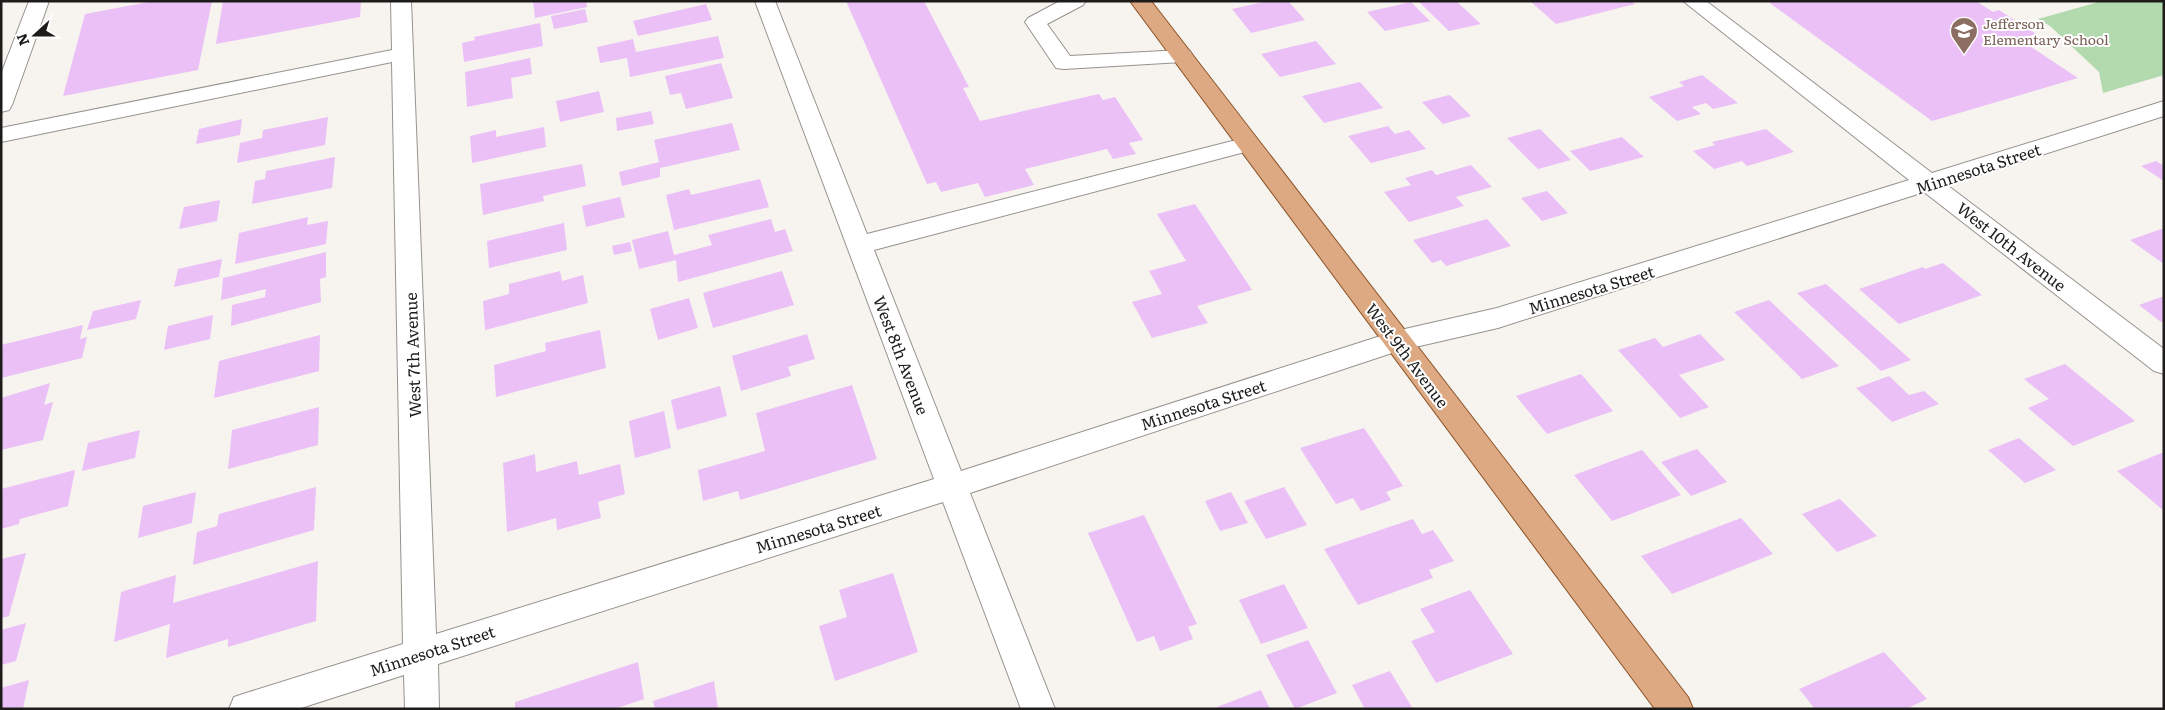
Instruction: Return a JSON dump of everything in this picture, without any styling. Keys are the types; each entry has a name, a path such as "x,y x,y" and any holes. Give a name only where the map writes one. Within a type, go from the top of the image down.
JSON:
{"main road":[{"name":"West 9th Avenue","path":"1140,1 1676,709"}],"street":[{"path":"1,105 39,1"},
{"name":"West 7th Avenue","path":"401,1 422,709"},
{"name":"West 8th Avenue","path":"765,1 1038,709"},
{"path":"1076,1 1036,22 1064,63 1182,56"},
{"name":"West 10th Avenue","path":"1693,1 2164,364"},
{"path":"1,135 402,54"},
{"name":"Minnesota Street","path":"246,709 421,652 952,486 1396,341 1498,318 2164,108"},
{"path":"860,245 1248,144"}],"green space":[{"path":"2102,1 2164,1 2164,75 2103,93 2099,72 2050,26 2038,19"}],"building":[{"path":"154,1 212,1 198,70 63,96 85,14"},
{"path":"223,1 361,1 360,17 216,44"},
{"path":"533,1 586,1 587,7 535,18"},
{"path":"846,1 924,1 969,87 963,88 980,121 1099,94 1103,100 1115,97 1143,140 1129,143 1136,154 1113,159 1107,149 1025,169 1034,185 985,197 978,183 941,192 936,182 927,184"},
{"path":"1268,1 1288,1 1305,20 1251,33 1232,9"},
{"path":"1418,1 1456,1 1481,24 1449,31"},
{"path":"1530,1 1631,1 1635,4 1556,24"},
{"path":"1767,1 1976,1 1993,12 1999,10 2036,34 2019,39 2078,78 1932,121"},
{"path":"1411,2 1430,21 1385,31 1367,12"},
{"path":"706,4 712,20 638,36 633,21"},
{"path":"585,9 588,22 554,29 551,16"},
{"path":"540,23 543,46 464,62 462,43 475,40 474,37"},
{"path":"718,36 724,58 630,77 627,58 600,63 597,47 633,39 636,52"},
{"path":"1316,41 1336,64 1280,77 1261,54"},
{"path":"530,58 532,74 511,78 513,98 467,107 465,72"},
{"path":"721,63 733,98 686,109 681,93 670,95 665,76"},
{"path":"1702,75 1738,103 1713,109 1706,103 1692,107 1701,114 1677,121 1649,97 1684,86 1679,82"},
{"path":"1360,82 1383,108 1324,123 1302,96"},
{"path":"599,91 604,112 560,122 556,101"},
{"path":"1449,95 1471,116 1443,124 1422,102"},
{"path":"651,111 654,124 617,131 616,118"},
{"path":"328,117 325,145 237,163 240,143 262,138 263,130"},
{"path":"242,119 240,135 196,144 199,129"},
{"path":"732,123 740,150 660,168 660,177 622,186 619,172 659,162 654,140"},
{"path":"1388,126 1395,134 1409,130 1426,149 1371,163 1348,136"},
{"path":"544,127 546,147 472,163 470,136 496,130 496,137"},
{"path":"1540,129 1571,160 1538,169 1507,138"},
{"path":"1766,129 1794,152 1747,166 1742,161 1714,169 1693,151 1715,145 1712,142"},
{"path":"1622,137 1644,157 1590,171 1570,151"},
{"path":"335,157 332,188 252,204 255,181 265,179 266,171"},
{"path":"2156,161 2164,166 2164,181 2141,166"},
{"path":"582,164 586,186 543,196 544,201 483,215 480,184"},
{"path":"1471,165 1492,187 1456,197 1464,206 1409,222 1384,192 1411,185 1405,178 1432,170 1436,175"},
{"path":"760,179 769,207 674,230 666,195 689,189 691,195"},
{"path":"1547,191 1568,213 1542,221 1521,198"},
{"path":"620,197 625,217 586,227 582,206"},
{"path":"220,200 217,221 179,229 184,207"},
{"path":"1195,204 1252,290 1197,306 1208,323 1152,338 1132,302 1162,294 1149,271 1186,261 1157,214"},
{"path":"308,217 307,225 328,221 326,244 235,264 239,233"},
{"path":"771,219 775,232 785,229 793,251 678,282 676,260 639,269 632,240 668,231 674,255 712,245 708,235"},
{"path":"1487,219 1511,246 1446,266 1441,260 1432,263 1413,240"},
{"path":"564,223 567,250 489,268 487,241"},
{"path":"2164,228 2164,264 2130,240"},
{"path":"630,242 632,251 614,255 612,246"},
{"path":"326,252 326,277 320,279 321,302 231,326 232,305 265,297 266,289 221,300 223,278"},
{"path":"222,259 219,277 174,287 178,269"},
{"path":"1943,263 1982,295 1899,324 1859,289 1923,267 1925,269"},
{"path":"560,271 562,281 583,275 588,303 485,330 483,301 509,294 509,284"},
{"path":"782,271 794,305 713,328 703,293"},
{"path":"1826,284 1911,360 1881,371 1797,293"},
{"path":"2164,296 2164,321 2161,322 2139,305"},
{"path":"689,298 698,328 658,340 650,309"},
{"path":"141,300 136,319 87,330 93,311"},
{"path":"1769,300 1839,366 1802,379 1734,312"},
{"path":"213,315 210,339 164,350 168,326"},
{"path":"83,325 80,339 87,337 82,358 1,378 1,345"},
{"path":"600,330 606,368 496,397 494,365 546,351 545,343"},
{"path":"807,334 815,359 788,367 791,376 741,391 732,356"},
{"path":"1700,334 1725,360 1679,375 1709,407 1680,418 1618,350 1655,338 1663,347"},
{"path":"320,335 319,371 214,398 219,361"},
{"path":"2065,364 2135,421 2073,446 2028,408 2049,399 2024,379"},
{"path":"1581,374 1613,411 1547,434 1516,396"},
{"path":"1889,376 1909,395 1924,391 1939,404 1892,422 1856,388"},
{"path":"50,383 44,405 53,402 43,440 1,450 1,398"},
{"path":"852,385 877,459 740,500 738,491 703,501 698,470 765,451 756,413"},
{"path":"720,386 727,416 677,430 671,400"},
{"path":"319,407 318,445 228,469 232,430"},
{"path":"664,411 671,448 635,458 629,421"},
{"path":"1364,428 1403,486 1386,492 1391,500 1361,511 1353,498 1336,504 1300,448"},
{"path":"140,430 135,458 82,471 88,443"},
{"path":"2019,438 2056,470 2025,483 1988,450"},
{"path":"1697,449 1727,482 1691,496 1661,462"},
{"path":"1642,450 1681,495 1612,521 1574,475"},
{"path":"2164,452 2164,511 2117,471"},
{"path":"535,454 536,472 577,461 579,475 620,464 625,494 598,502 601,518 557,530 556,518 507,532 503,463"},
{"path":"75,470 68,506 20,519 19,524 1,529 1,489"},
{"path":"316,487 314,530 193,565 197,532 217,526 219,514"},
{"path":"1284,487 1307,525 1266,539 1244,501"},
{"path":"196,492 192,523 138,538 143,506"},
{"path":"1231,492 1248,523 1220,531 1205,501"},
{"path":"1840,499 1877,536 1837,552 1802,514"},
{"path":"1144,515 1197,624 1188,627 1193,639 1160,651 1154,636 1137,642 1088,533"},
{"path":"1741,518 1773,554 1672,594 1641,556"},
{"path":"1413,519 1422,534 1433,530 1454,561 1429,570 1433,578 1358,605 1324,549"},
{"path":"26,553 9,616 1,618 1,559"},
{"path":"318,561 316,621 228,647 228,639 166,658 170,624 114,642 121,592 176,575 173,603"},
{"path":"893,573 918,652 835,681 819,626 847,617 839,590"},
{"path":"1284,584 1308,628 1261,644 1239,600"},
{"path":"1470,590 1513,654 1436,683 1411,641 1435,632 1420,609"},
{"path":"26,623 16,661 1,665 1,630"},
{"path":"1308,640 1337,693 1295,709 1266,655"},
{"path":"1884,652 1927,699 1906,709 1815,709 1799,689"},
{"path":"638,662 644,699 614,709 515,709 515,702"},
{"path":"1390,671 1413,709 1365,709 1352,685"},
{"path":"29,680 23,709 1,709 1,688"},
{"path":"714,681 718,709 655,709 653,701"},
{"path":"1261,690 1270,709 1212,709"}],"place":[{"name":"Jefferson Elementary School","path":"1964,55"}]}
